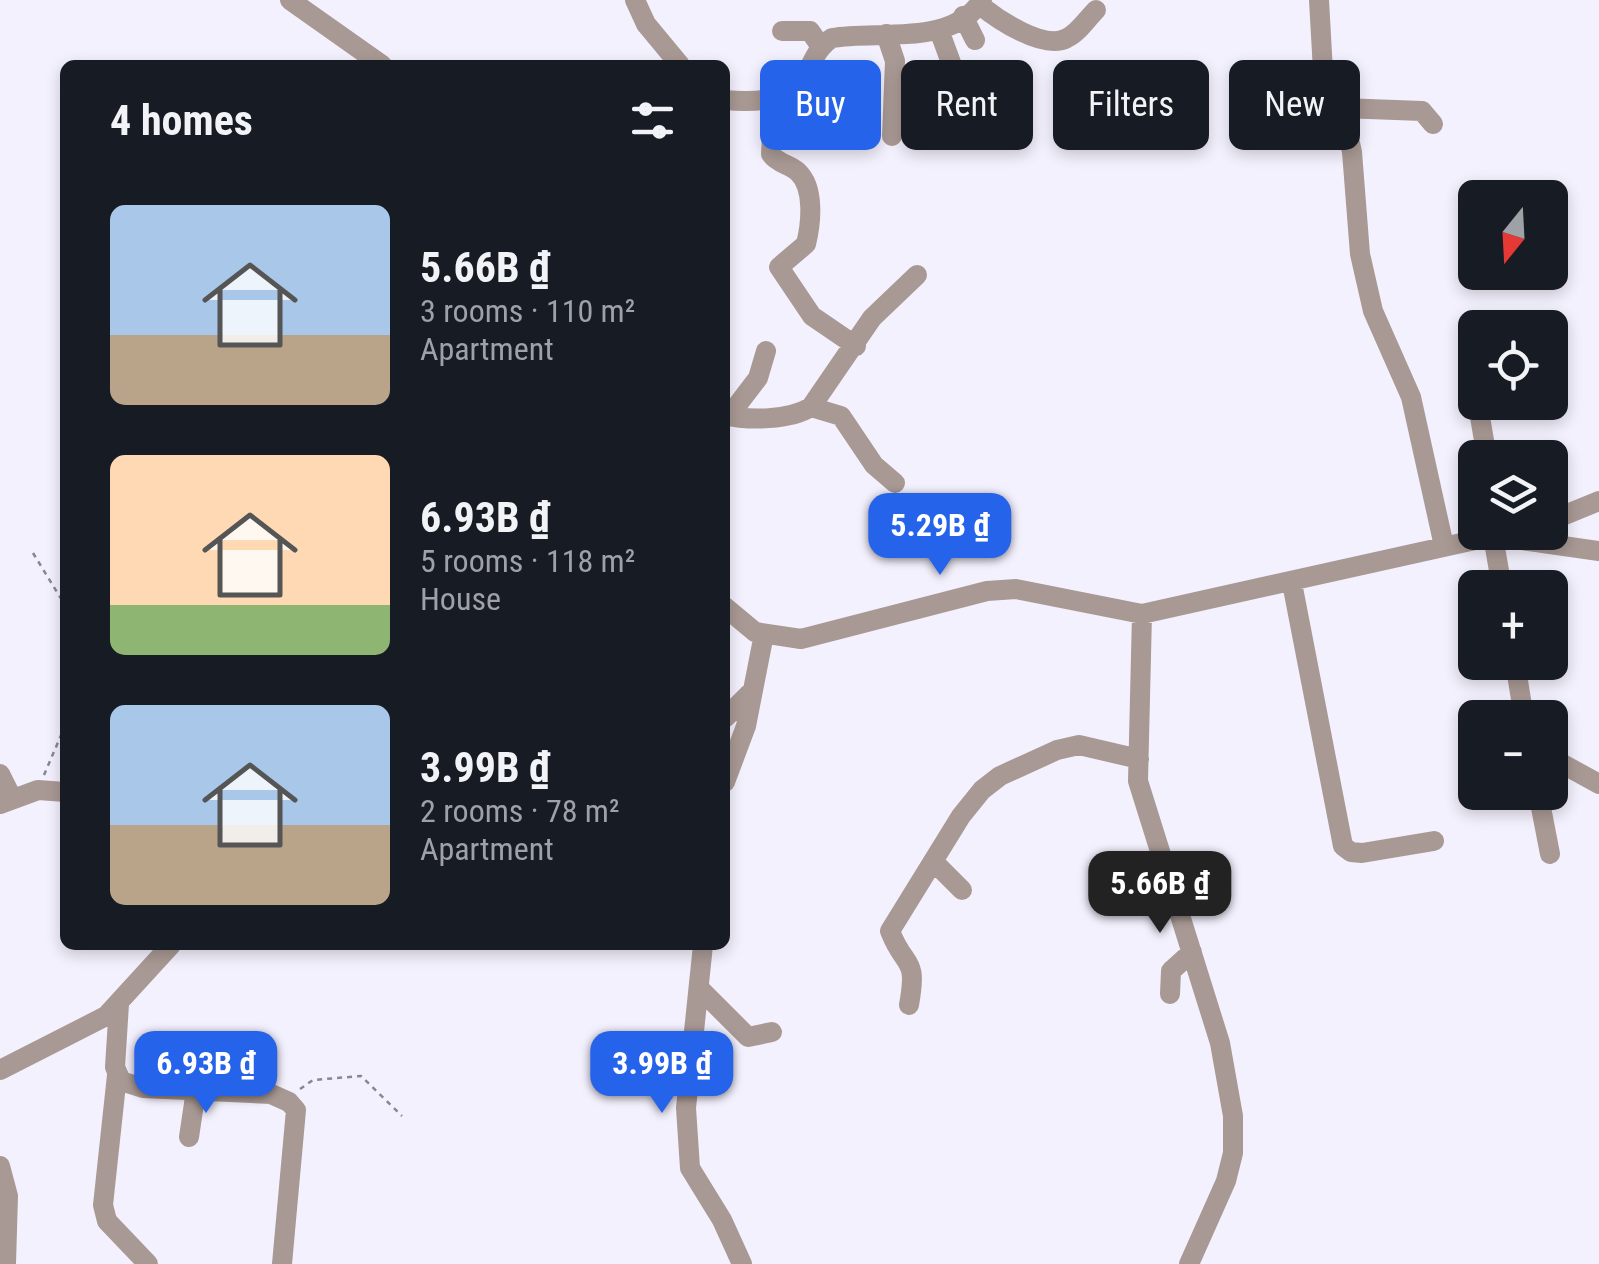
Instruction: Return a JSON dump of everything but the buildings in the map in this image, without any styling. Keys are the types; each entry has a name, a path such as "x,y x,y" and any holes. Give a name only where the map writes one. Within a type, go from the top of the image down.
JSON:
{"street":[{"path":"290,0 375,60"},
{"path":"635,0 646,24 676,60"},
{"path":"1319,0 1322,60"},
{"path":"975,7 1012,29 1055,41 1069,38 1096,10"},
{"path":"810,60 832,38 939,30 975,7"},
{"path":"975,7 975,40"},
{"path":"939,30 950,60"},
{"path":"782,31 810,32 821,46"},
{"path":"886,34 896,77 892,136"},
{"path":"730,100 760,97"},
{"path":"1360,109 1422,111 1433,124"},
{"path":"772,150 771,154 801,176 807,188 810,214 806,244 780,267 812,316 856,346"},
{"path":"1352,150 1360,254 1374,311 1410,398 1444,546"},
{"path":"730,416 797,414 812,408 872,318 917,275"},
{"path":"730,412 758,378 766,351"},
{"path":"812,408 841,416 874,465 895,483"},
{"path":"1568,514 1599,501"},
{"path":"730,612 742,624 764,634 801,639 1001,590 1016,589 1142,614 1458,544"},
{"path":"1568,545 1599,551"},
{"path":"1292,583 1344,846 1351,852 1362,853 1434,840"},
{"path":"1142,614 1140,790 1220,1043 1233,1116 1226,1181 1190,1264"},
{"path":"730,769 746,726 764,634"},
{"path":"730,713 753,690"},
{"path":"908,1005 912,964 890,932 982,790 1000,776 1057,750 1079,745 1138,759"},
{"path":"1568,767 1599,784"},
{"path":"0,774 6,801 38,790 60,792"},
{"path":"1541,810 1550,854"},
{"path":"934,862 962,890"},
{"path":"0,1070 90,1026 119,1004 166,950"},
{"path":"703,950 686,1108 690,1168 722,1220 742,1264"},
{"path":"1170,994 1171,970 1192,952"},
{"path":"701,990 748,1037 772,1032"},
{"path":"119,1004 117,1075 102,1205 107,1221 148,1264"},
{"path":"117,1075 121,1081 143,1088 272,1094 289,1102 297,1118 282,1264"},
{"path":"188,1137 196,1090"},
{"path":"0,1166 8,1196 3,1239 6,1264"}],"path":[{"path":"33,553 60,597"},
{"path":"38,790 60,738"},
{"path":"289,1102 313,1080 361,1076 402,1116"}]}
